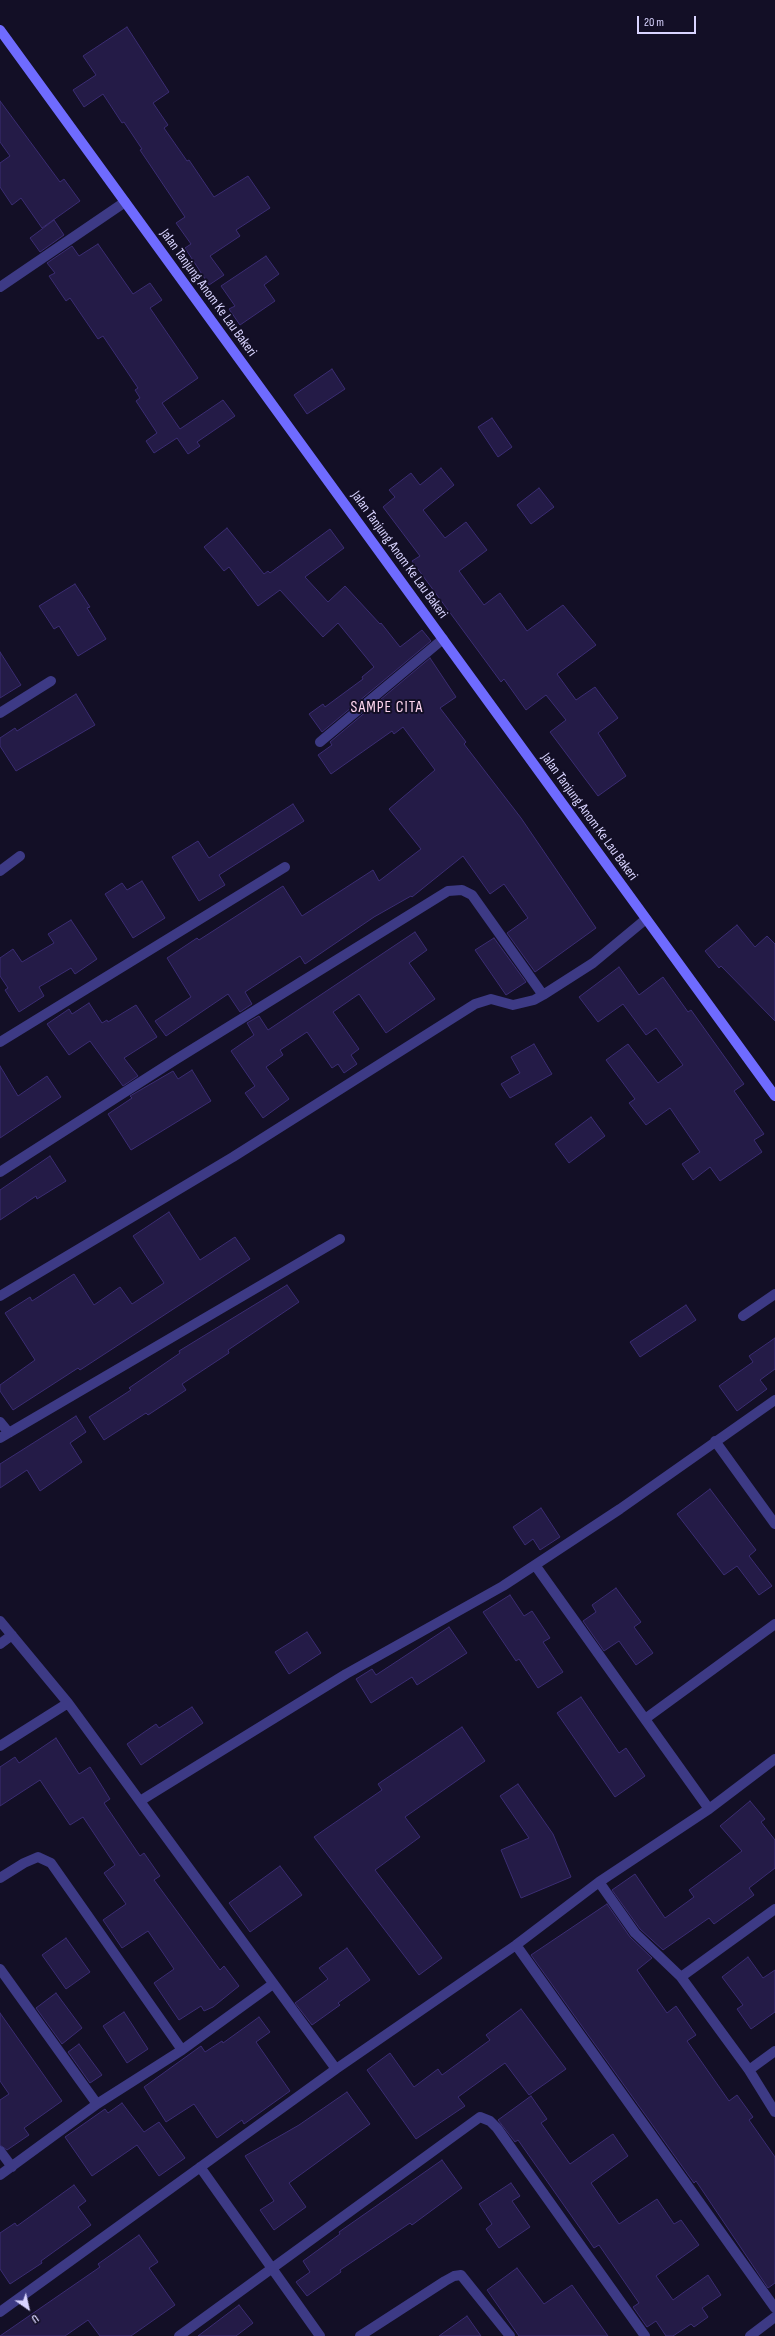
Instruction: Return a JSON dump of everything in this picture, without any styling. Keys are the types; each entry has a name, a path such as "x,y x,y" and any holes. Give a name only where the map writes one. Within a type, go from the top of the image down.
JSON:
{"main road":[{"name":"Jalan Tanjung Anom Ke Lau Bakeri","path":"0,30 775,1096"}],"street":[{"path":"0,287 125,202"},
{"path":"320,742 442,639"},
{"path":"0,713 51,681"},
{"path":"0,870 20,856"},
{"path":"0,1042 285,867"},
{"path":"0,1172 175,1060 448,891 462,890 472,895 543,995"},
{"path":"0,1296 233,1157 475,1004 491,999 513,1004 534,1000 543,995 593,963 646,919"},
{"path":"0,1422 4,1436 340,1239"},
{"path":"743,1316 775,1294"},
{"path":"140,1801 346,1674 503,1586 620,1509 775,1400"},
{"path":"715,1441 775,1524"},
{"path":"535,1565 709,1809"},
{"path":"0,1621 68,1703 336,2069"},
{"path":"646,1719 775,1624"},
{"path":"0,1644 12,1635"},
{"path":"0,1746 68,1703"},
{"path":"0,2312 336,2069 516,1944 599,1882 709,1809 775,1759"},
{"path":"0,1878 24,1863 38,1857 51,1864 182,2050"},
{"path":"599,1882 635,1933 681,1977 749,2070 775,2112"},
{"path":"681,1977 775,1909"},
{"path":"516,1944 775,2308"},
{"path":"0,1970 97,2104"},
{"path":"0,2175 97,2104 182,2050 273,1984"},
{"path":"749,2070 775,2051"},
{"path":"179,2336 273,2269 476,2119 484,2118 497,2128 645,2336"},
{"path":"0,2151 12,2167"},
{"path":"200,2167 320,2336"},
{"path":"360,2336 445,2281 454,2276 461,2275 510,2336"},
{"path":"750,2336 775,2317"}],"building":[{"path":"127,27 169,92 153,103 168,125 164,128 187,161 189,160 214,197 248,176 270,208 236,230 240,236 210,256 224,275 209,285 185,248 191,244 176,223 185,217 140,150 142,149 124,122 122,123 103,94 84,107 73,90 96,75 83,56"},
{"path":"0,101 60,182 64,179 80,201 42,228 21,198 12,205 0,187 0,163 10,156 0,142"},
{"path":"54,220 64,235 40,252 30,238"},
{"path":"98,244 133,294 150,283 162,300 150,308 198,378 162,403 180,429 223,400 235,416 197,442 200,446 188,454 177,438 154,453 146,441 157,433 136,401 140,398 135,390 138,388 103,336 98,339 70,298 66,301 49,276 55,273 47,263 72,246 79,256"},
{"path":"266,256 279,274 264,285 275,301 240,325 229,309 235,306 221,286"},
{"path":"332,369 345,389 307,414 294,395"},
{"path":"492,418 512,447 498,457 478,427"},
{"path":"441,468 454,485 423,510 445,538 466,522 487,550 459,571 484,605 500,593 527,631 563,605 596,645 557,674 576,700 595,687 618,718 598,733 626,776 598,796 550,732 566,720 546,695 526,710 504,679 501,682 412,561 420,556 383,507 395,497 389,490 411,473 420,485"},
{"path":"539,488 554,507 531,524 517,505"},
{"path":"227,528 264,574 268,571 270,573 330,529 344,548 305,577 328,602 345,586 380,624 381,623 400,647 422,630 431,641 322,732 309,714 323,704 325,707 363,679 362,677 374,667 338,623 323,637 280,590 258,606 229,567 224,571 204,547"},
{"path":"75,584 90,607 87,608 106,639 78,656 59,626 54,629 39,606"},
{"path":"0,652 21,685 0,698"},
{"path":"430,658 456,697 440,708 466,742 464,744 521,818 596,928 535,972 507,933 528,918 504,884 490,894 463,856 412,897 411,896 374,917 305,964 300,956 245,992 252,1004 240,1012 228,994 166,1036 155,1021 191,997 167,958 197,938 199,940 283,886 302,916 373,870 379,881 421,849 389,809 435,770 403,727 394,734 392,731 331,774 318,755 332,745 330,742"},
{"path":"76,694 95,725 16,771 0,746 0,738 15,728 17,731"},
{"path":"293,804 304,821 219,875 225,885 199,901 172,857 198,841 209,858"},
{"path":"142,881 165,918 133,938 105,894 122,883 127,890"},
{"path":"71,920 97,959 75,974 71,968 39,987 44,996 19,1012 5,990 8,988 0,976 0,958 13,949 22,962 54,943 48,934"},
{"path":"737,925 755,947 767,936 775,944 775,1021 721,966 719,968 705,951"},
{"path":"415,932 427,950 409,963 435,999 386,1033 359,994 333,1012 359,1049 351,1055 357,1064 344,1073 338,1064 332,1068 307,1032 280,1050 283,1055 266,1067 289,1099 263,1118 245,1093 255,1086 231,1051 254,1035 247,1023 259,1016 268,1030"},
{"path":"494,938 526,982 506,995 475,950"},
{"path":"619,967 639,995 663,977 688,1012 691,1010 744,1084 734,1091 764,1134 754,1140 762,1152 720,1181 710,1167 693,1180 682,1164 700,1152 670,1108 646,1125 629,1103 635,1099 606,1060 628,1044 658,1083 683,1065 656,1028 646,1035 623,1004 598,1022 579,997"},
{"path":"89,1003 102,1023 107,1020 108,1022 136,1005 157,1037 124,1058 138,1076 123,1086 90,1041 69,1055 47,1024 69,1009 72,1014"},
{"path":"534,1044 552,1074 510,1098 501,1084 520,1073 511,1057"},
{"path":"0,1066 18,1096 47,1076 61,1097 0,1138"},
{"path":"192,1070 211,1101 131,1150 108,1114 132,1098 130,1096 173,1071 178,1079"},
{"path":"591,1117 605,1136 569,1163 555,1144"},
{"path":"50,1156 66,1181 37,1199 36,1196 0,1220 0,1190"},
{"path":"169,1212 200,1260 235,1237 250,1259 80,1370 78,1368 13,1410 0,1391 0,1385 35,1360 5,1313 30,1297 32,1301 74,1274 94,1305 120,1287 132,1304 164,1283 133,1236"},
{"path":"287,1285 299,1302 228,1350 229,1353 182,1384 186,1390 148,1415 146,1413 104,1440 89,1417 131,1390 129,1388 180,1353 179,1351"},
{"path":"686,1305 696,1320 640,1357 630,1342"},
{"path":"775,1338 775,1369 760,1380 767,1389 737,1411 719,1386 753,1362 749,1356"},
{"path":"76,1416 86,1432 70,1443 82,1462 40,1491 27,1470 0,1488 0,1464"},
{"path":"710,1489 756,1550 749,1556 772,1586 759,1595 737,1566 724,1575 677,1514"},
{"path":"541,1508 560,1537 540,1550 533,1539 525,1545 513,1527"},
{"path":"616,1588 641,1622 634,1627 653,1653 636,1665 619,1641 604,1651 583,1621 596,1612 592,1605"},
{"path":"510,1595 524,1616 532,1611 550,1638 543,1642 563,1672 538,1688 519,1659 516,1661 483,1612"},
{"path":"449,1627 467,1653 417,1685 412,1677 371,1703 356,1679 372,1669 376,1675"},
{"path":"307,1632 321,1653 289,1674 275,1652"},
{"path":"581,1697 619,1753 626,1748 645,1776 615,1797 557,1713"},
{"path":"192,1707 203,1723 141,1765 127,1744 156,1724 159,1728"},
{"path":"462,1727 485,1761 405,1817 420,1837 375,1870 442,1958 419,1975 314,1837 382,1790 378,1784"},
{"path":"56,1738 79,1774 90,1767 110,1799 104,1803 140,1856 144,1853 160,1876 154,1880 220,1970 224,1966 239,1986 213,2007 204,2011 201,2006 179,2020 154,1983 174,1969 148,1931 122,1948 103,1920 126,1904 104,1873 115,1865 83,1817 70,1825 40,1780 0,1806 0,1767 15,1757 19,1763"},
{"path":"518,1784 553,1834 571,1877 521,1898 501,1850 529,1838 500,1796"},
{"path":"750,1801 765,1819 761,1822 775,1840 775,1868 749,1888 754,1895 714,1924 709,1918 663,1950 640,1929 612,1890 635,1874 665,1918 694,1897 689,1890 742,1851 720,1826"},
{"path":"280,1866 302,1895 250,1932 229,1903"},
{"path":"607,1904 630,1937 652,1958 637,1970 667,2013 676,2006 696,2035 687,2041 729,2101 737,2095 753,2117 749,2120 775,2157 775,2283 768,2288 696,2181 694,2183 531,1955"},
{"path":"66,1938 90,1972 66,1989 42,1955"},
{"path":"347,1948 370,1980 338,2003 340,2005 312,2025 295,2003 328,1979 319,1968"},
{"path":"748,1957 763,1978 775,1970 775,2012 751,2029 737,2009 743,2005 722,1977"},
{"path":"56,1993 82,2028 62,2044 36,2008"},
{"path":"521,2009 566,2069 529,2095 505,2063 458,2097 465,2106 416,2139 367,2070 390,2053 414,2087 438,2069 442,2075 490,2040 486,2035"},
{"path":"124,2012 148,2049 127,2063 103,2026"},
{"path":"0,2013 62,2101 24,2128 29,2135 7,2150 0,2145 0,2100 9,2094 0,2081"},
{"path":"259,2017 270,2032 256,2042 290,2091 244,2124 242,2120 217,2138 194,2104 166,2122 144,2087 201,2046 205,2052 222,2041 223,2043"},
{"path":"79,2044 102,2075 90,2083 68,2052"},
{"path":"347,2092 370,2124 289,2183 306,2207 274,2230 260,2210 274,2201 245,2156 299,2125"},
{"path":"531,2096 547,2119 541,2123 570,2164 613,2134 628,2156 591,2183 619,2224 657,2199 674,2224 681,2220 699,2245 656,2276 673,2300 708,2275 721,2295 702,2308 708,2317 694,2327 691,2324 673,2336 666,2336 656,2321 647,2327 633,2307 639,2303 599,2245 594,2248 518,2140 515,2142 498,2120"},
{"path":"122,2103 144,2132 159,2122 185,2158 159,2176 137,2145 92,2176 65,2137 105,2109 108,2113"},
{"path":"442,2160 462,2188 412,2225 410,2223 340,2270 341,2272 307,2296 296,2282 310,2272 303,2261 340,2234 339,2232"},
{"path":"511,2183 520,2196 512,2201 530,2227 499,2248 486,2229 492,2224 479,2204"},
{"path":"74,2185 86,2201 78,2207 91,2225 41,2261 42,2263 10,2284 0,2269 0,2233 15,2223 17,2226"},
{"path":"139,2235 158,2262 149,2268 175,2305 131,2336 100,2336 88,2320 65,2336 0,2336 100,2267 98,2264"},
{"path":"517,2268 544,2304 572,2285 608,2336 519,2336 487,2290"},
{"path":"239,2305 253,2323 236,2336 198,2336"},
{"path":"467,2316 481,2336 439,2336"}],"district":[{"name":"SAMPE CITA","path":"387,708"}]}
